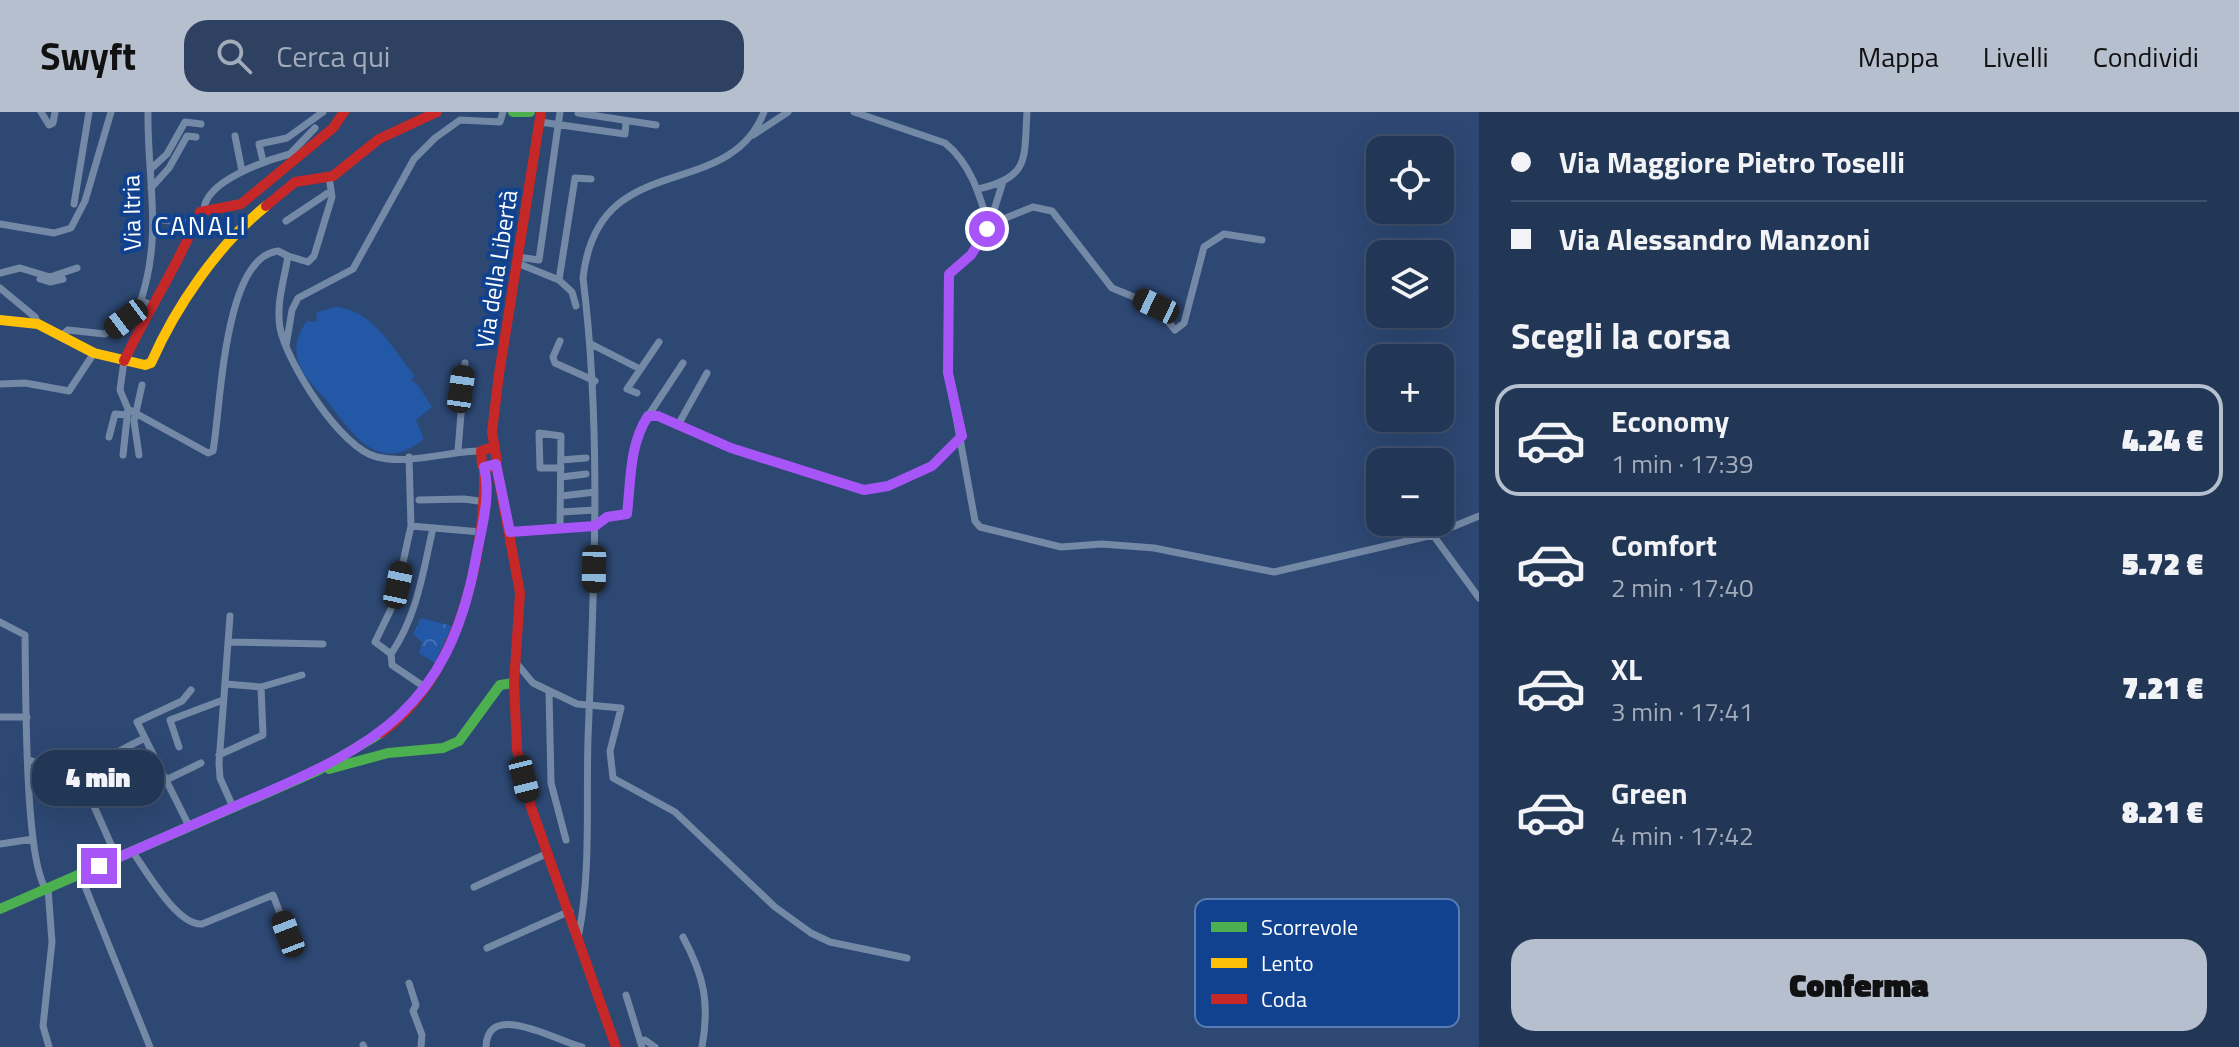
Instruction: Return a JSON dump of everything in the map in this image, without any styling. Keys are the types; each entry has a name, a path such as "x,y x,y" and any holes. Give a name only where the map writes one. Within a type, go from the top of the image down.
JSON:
{"main road":[{"path":"124,361 152,306 182,258 194,224 204,210 235,207 293,156 333,128 344,112"},
{"path":"0,320 38,324 94,353 124,361 151,363 169,322 245,223 295,182 329,176 353,163 379,139 423,114 437,112"},
{"path":"513,112 530,112"},
{"name":"Via della Libertà","path":"345,761 385,731 426,688 443,664 459,626 486,502 485,456 492,432 540,117"},
{"path":"485,456 496,464 510,532 521,611 514,683 517,750 531,807 579,933 612,1046"},
{"path":"0,909 317,771 345,761 388,753 435,750 459,741 515,662"},
{"path":"500,685 514,683"},
{"path":"385,731 382,743 388,753"}],"street":[{"path":"41,112 46,123 53,123 55,112"},
{"path":"0,224 61,232 74,225 85,122 89,112"},
{"path":"78,206 111,112"},
{"name":"Via Itria","path":"141,300 150,275 155,219 148,112"},
{"path":"263,161 259,144 287,138 323,112"},
{"path":"286,346 292,310 298,298 353,269 379,217 420,152 450,124 468,118 500,122 503,112"},
{"path":"518,260 539,260 560,112"},
{"path":"579,933 595,526 595,381 584,269 595,231 605,215 623,198 650,184 709,165 788,112"},
{"path":"854,112 945,143 957,152 978,189 988,225"},
{"path":"1027,112 1024,158 1002,185 979,244 955,268 948,282 948,373 962,436 975,521 980,527 1061,547 1102,544 1154,548 1274,572 1429,536"},
{"path":"578,113 656,125"},
{"path":"751,136 762,116 774,124"},
{"path":"540,117 560,125 625,134 626,122"},
{"path":"152,168 185,122 201,124"},
{"path":"204,210 204,203 214,191 242,171 263,161 293,156 315,128"},
{"path":"151,188 192,136 179,131"},
{"path":"235,136 242,171"},
{"path":"109,437 115,414 127,412 208,453 213,451 236,299 262,258 278,251 305,262 313,259 332,197 329,176"},
{"path":"559,280 575,178 591,179"},
{"path":"530,182 550,185"},
{"path":"978,189 1002,185"},
{"path":"286,221 331,191"},
{"path":"988,225 1033,207 1052,211 1112,288 1156,306 1175,330 1184,323 1204,247 1224,234 1262,240"},
{"path":"155,219 194,224"},
{"path":"524,220 544,223"},
{"path":"288,256 279,297 280,326 286,346 303,381 358,448 379,458 460,451 485,456"},
{"path":"518,260 559,280 572,292 576,306"},
{"path":"0,273 20,268 50,277 77,268"},
{"path":"12,269 44,281 63,279"},
{"path":"0,288 35,317 38,324"},
{"path":"60,337 68,330 105,334 126,319 141,300 152,306"},
{"path":"560,341 553,357 555,363 595,381"},
{"path":"637,393 627,389 638,368 659,342"},
{"path":"591,344 638,368"},
{"path":"0,384 25,383 69,391 94,353"},
{"path":"123,455 127,412 120,390 124,361"},
{"path":"460,451 465,363"},
{"path":"510,532 595,526 607,517 627,514 639,429 683,363"},
{"path":"678,425 707,373"},
{"path":"139,455 138,440 134,438 142,385"},
{"path":"648,416 658,416 731,448 864,490 888,486 932,466 962,436"},
{"path":"560,528 561,512 561,496 561,468 561,436 539,433 540,468 561,468 586,474"},
{"path":"391,654 375,642 394,603 411,526 409,457"},
{"path":"561,468 586,458"},
{"path":"561,496 595,492"},
{"path":"419,500 453,498 486,502"},
{"path":"561,512 595,510"},
{"path":"1454,526 1479,516"},
{"path":"411,526 481,532"},
{"path":"426,688 392,665 391,654 406,633 414,609 433,528"},
{"path":"1434,536 1479,598"},
{"path":"230,616 219,755 220,778 233,807"},
{"path":"0,622 25,635 33,839 37,877 47,888 52,942 43,1026 49,1047"},
{"path":"228,642 323,644"},
{"path":"515,662 533,683 549,692 577,704 621,708 610,751 613,778 675,812 775,907 811,933 830,942 907,958"},
{"path":"226,684 261,687 302,675"},
{"path":"514,683 533,683"},
{"path":"219,755 263,735 261,687"},
{"path":"189,826 137,722 182,701 191,690"},
{"path":"549,692 551,783 566,840"},
{"path":"179,747 170,720 223,700"},
{"path":"182,701 187,713"},
{"path":"0,717 27,717"},
{"path":"29,760 58,770 78,770 145,738"},
{"path":"166,780 201,763"},
{"path":"78,770 117,858"},
{"path":"0,844 33,839"},
{"path":"132,851 175,910 190,922 202,924 273,895 288,934"},
{"path":"474,887 548,853"},
{"path":"80,874 150,1047"},
{"path":"487,948 570,911"},
{"path":"683,937 703,977 705,1030 702,1047"},
{"path":"409,983 416,1005 413,1011 422,1035 421,1047"},
{"path":"626,995 642,1045"},
{"path":"486,1047 490,1032 498,1026 517,1023 582,1047"},
{"path":"642,1045 645,1040 655,1047"}],"green space":[{"path":"336,307 361,315 381,332 415,376 411,380 418,385 432,407 416,420 424,439 408,449 393,453 368,447 306,378 300,367 297,345 307,321 316,322 317,312"},
{"path":"421,618 452,626 435,663 419,653 422,642 413,634"}],"traffic: fast":[{"path":"513,112 530,112"},
{"path":"329,769 388,753 443,748 459,741 500,685 514,683"},
{"path":"0,909 317,771 381,733"}],"traffic: slow":[{"path":"0,320 38,324 94,353 145,365 151,363 173,320 200,278 231,239 266,206"}],"traffic: jam":[{"path":"124,361 200,212 241,204 333,128 344,112"},
{"path":"266,206 295,182 333,176 379,139 437,112"},
{"path":"495,451 490,448 481,451 482,465 491,467 497,461 492,432 499,374 541,112"},
{"path":"496,464 520,593 514,683 517,750 531,807 616,1047"},
{"path":"381,733 408,709 430,681 462,613 480,538 484,467"}],"district":[{"name":"CANALI","path":"201,225"}],"route":[{"path":"99,866 317,771 385,731 406,710 443,664 459,626 471,584 485,507 487,476 484,467 496,464 510,532 595,526 607,517 627,514 639,429 648,416 658,416 731,448 864,490 888,486 932,466 962,436 948,373 949,274 971,255 987,229"}]}
